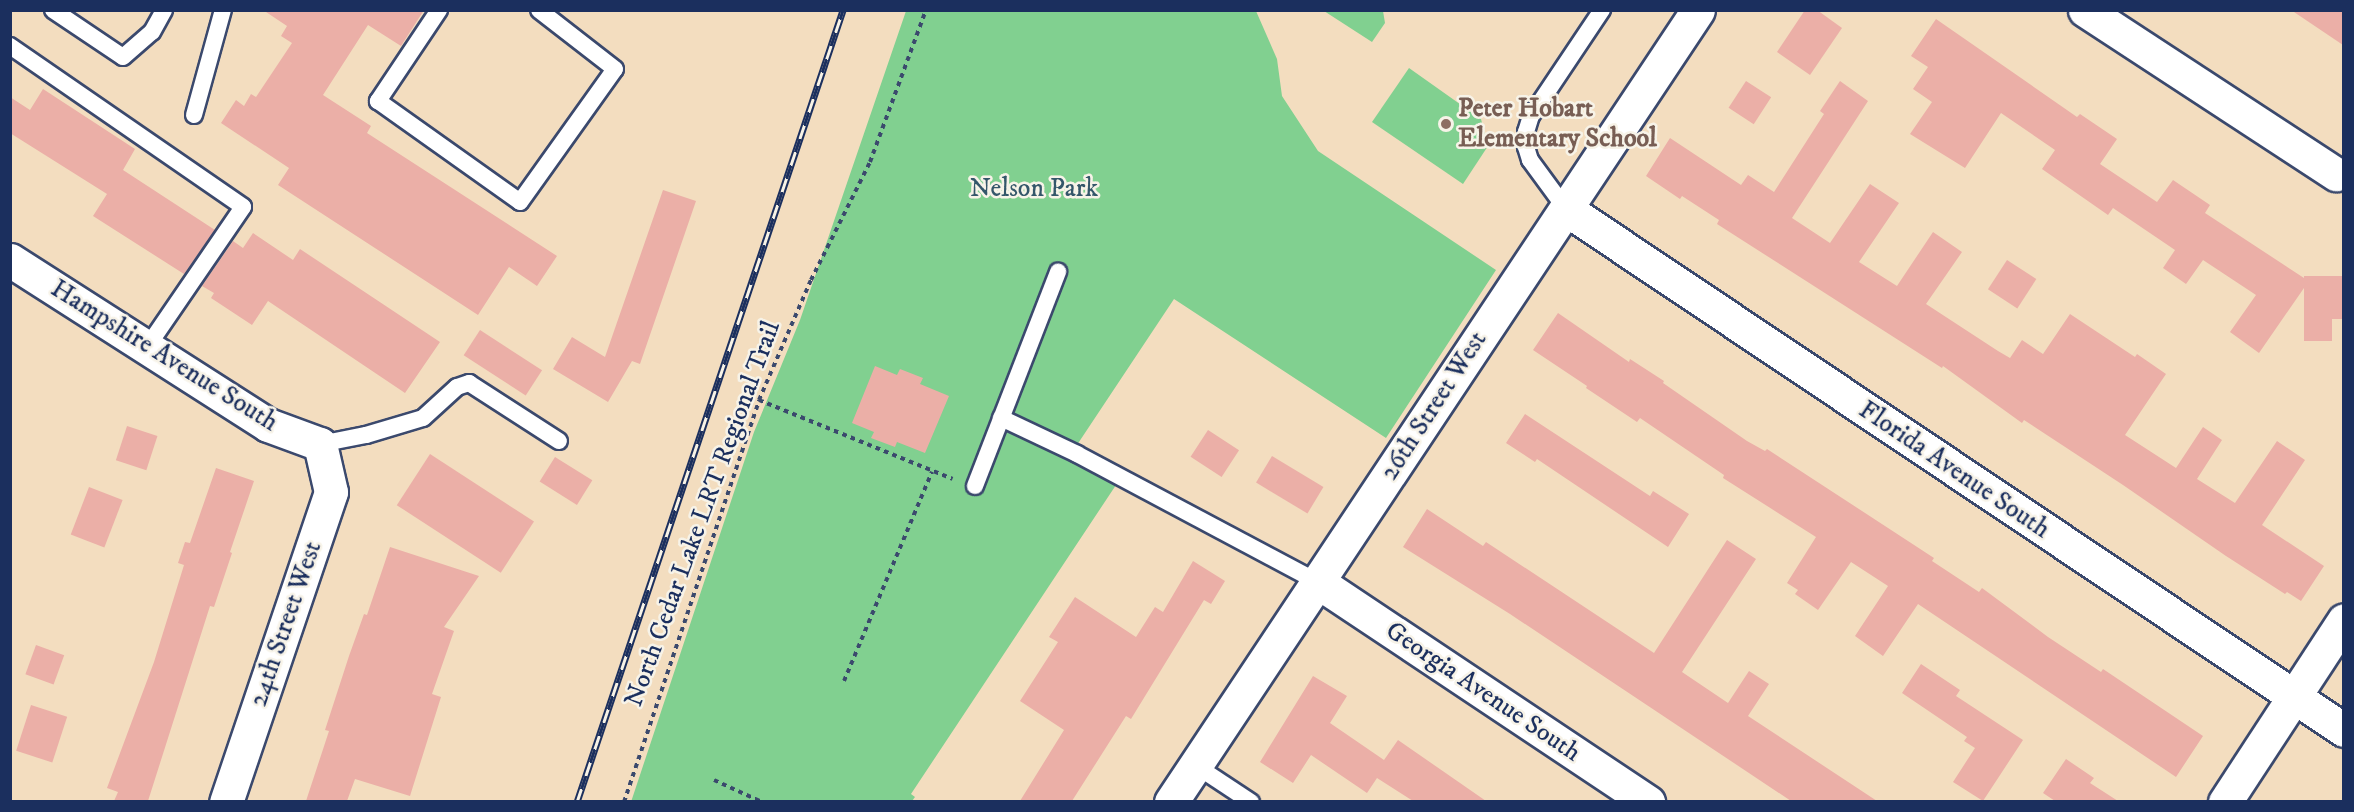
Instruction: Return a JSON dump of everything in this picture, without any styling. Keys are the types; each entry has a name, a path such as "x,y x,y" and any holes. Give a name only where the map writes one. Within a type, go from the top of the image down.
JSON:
{"street":[{"name":"26th Street West","path":"1171,801 1698,10"},
{"path":"2085,10 2336,174"},
{"name":"Florida Avenue South","path":"1566,209 2343,730"},
{"name":"Hampshire Avenue South","path":"10,260 268,425 320,444"},
{"name":"24th Street West","path":"226,801 331,492 320,444"},
{"name":"Georgia Avenue South","path":"1318,582 1648,801"},
{"path":"2225,801 2343,620"}],"lane":[{"path":"53,10 123,57 152,32 164,10"},
{"path":"194,115 223,10"},
{"path":"439,10 378,101 520,202 615,69 539,10"},
{"path":"1566,209 1530,160 1526,147 1526,132 1531,116 1602,10"},
{"path":"10,46 243,207 147,347"},
{"path":"975,486 1058,272"},
{"path":"320,444 366,435 423,418 457,387 469,383 559,441"},
{"path":"1001,418 1077,454 1318,582"},
{"path":"1195,765 1251,801"}],"path":[{"name":"North Cedar Lake LRT Regional Trail","path":"624,801 759,400 806,290 870,162 926,10"},
{"path":"759,400 932,472 975,486"},
{"path":"843,681 932,472"},
{"path":"714,780 762,801"}],"green space":[{"name":"Nelson Park","path":"906,11 1256,11 1277,59 1282,96 1318,151 1496,270 1386,438 1174,299 1067,460 1116,485 911,794 915,797 912,801 631,802 754,432 800,320"},
{"path":"1324,11 1383,11 1385,23 1372,42"},
{"path":"1409,68 1481,119 1488,146 1463,184 1372,122"}],"building":[{"path":"263,10 424,10 401,46 368,25 323,95 371,126 367,133 557,256 537,286 509,267 478,315 278,185 289,168 221,123 236,100 244,106 251,94 256,97 292,43 281,36 287,26"},
{"path":"1805,10 1817,10 1842,28 1810,75 1777,52"},
{"path":"2291,10 2343,10 2343,45"},
{"path":"1936,19 2077,117 2080,114 2117,139 2100,164 2157,202 2173,180 2210,205 2205,213 2304,278 2304,276 2343,276 2343,319 2332,319 2332,341 2304,341 2304,288 2259,353 2230,332 2256,295 2203,260 2186,284 2163,268 2175,250 2113,208 2108,215 2042,169 2055,150 2001,113 1965,168 1910,134 1932,102 1913,89 1928,67 1911,56"},
{"path":"1746,81 1771,97 1754,124 1729,108"},
{"path":"1840,81 1868,101 1792,218 1830,243 1870,184 1899,203 1859,262 1897,286 1933,232 1962,252 1926,304 1998,351 2010,358 2022,340 2043,354 2070,314 2135,357 2137,354 2166,374 2125,435 2176,468 2203,427 2222,440 2197,479 2235,503 2277,441 2305,460 2262,525 2324,566 2301,601 2287,592 2285,594 2226,556 2024,420 2022,423 1943,366 1942,368 1717,224 1719,220 1682,196 1680,199 1646,176 1670,138 1741,185 1748,175 1774,192 1824,114 1820,111"},
{"path":"43,89 135,149 123,170 215,230 184,274 93,216 107,194 10,133 10,97 30,110"},
{"path":"663,190 696,201 640,364 632,361 608,402 553,369 572,337 605,357"},
{"path":"253,233 293,260 300,249 440,342 405,393 268,301 252,325 211,298 214,293 202,286 233,241 243,248"},
{"path":"2007,260 2036,279 2017,308 1988,289"},
{"path":"1558,313 1629,362 1630,359 1664,381 1663,383 1747,441 1765,451 1767,449 1934,558 1932,561 1979,592 1982,588 2048,637 2101,672 2103,669 2203,736 2176,777 1918,604 1883,656 1855,636 1888,586 1851,562 1818,610 1795,594 1798,590 1787,583 1816,537 1723,478 1724,475 1640,418 1637,422 1533,350"},
{"path":"480,330 542,370 526,395 464,355"},
{"path":"875,366 897,375 900,369 923,378 920,384 949,396 925,453 897,442 895,447 871,438 874,432 852,423"},
{"path":"1525,414 1650,496 1653,491 1689,514 1668,547 1537,459 1535,462 1506,443"},
{"path":"127,426 157,436 146,470 116,460"},
{"path":"1208,430 1239,450 1222,477 1191,457"},
{"path":"430,454 534,522 501,573 397,505"},
{"path":"1272,456 1323,487 1307,513 1256,483"},
{"path":"555,457 592,480 577,505 540,482"},
{"path":"216,468 254,481 230,552 232,553 214,607 210,606 148,801 114,801 118,792 107,788 154,662 184,565 178,563 185,542 190,543"},
{"path":"89,487 123,500 104,548 71,535"},
{"path":"1427,509 1483,546 1486,542 1654,653 1727,540 1756,559 1682,672 1728,703 1749,671 1769,684 1748,716 1877,801 1791,801 1510,614 1403,547"},
{"path":"390,547 479,576 444,627 454,631 432,694 441,697 410,796 355,779 347,801 306,801 329,731 325,730 349,656 364,614 367,615"},
{"path":"1193,561 1225,581 1211,604 1204,600 1131,719 1126,716 1072,801 1020,801 1064,730 1020,701 1058,642 1049,637 1075,597 1136,637 1155,607 1163,612"},
{"path":"36,645 64,655 54,684 25,674"},
{"path":"1921,664 1960,690 1956,696 2023,740 1983,801 1953,782 1975,748 1964,741 1967,737 1902,693"},
{"path":"1313,676 1347,696 1330,723 1384,760 1398,740 1486,801 1413,801 1377,778 1367,793 1311,755 1293,783 1260,762"},
{"path":"31,705 67,717 52,762 16,751"},
{"path":"2066,759 2094,778 2090,783 2118,801 2055,801 2043,793"}],"railway":[{"path":"577,802 843,10"}],"place":[{"name":"Peter Hobart Elementary School","path":"1446,124"}]}
